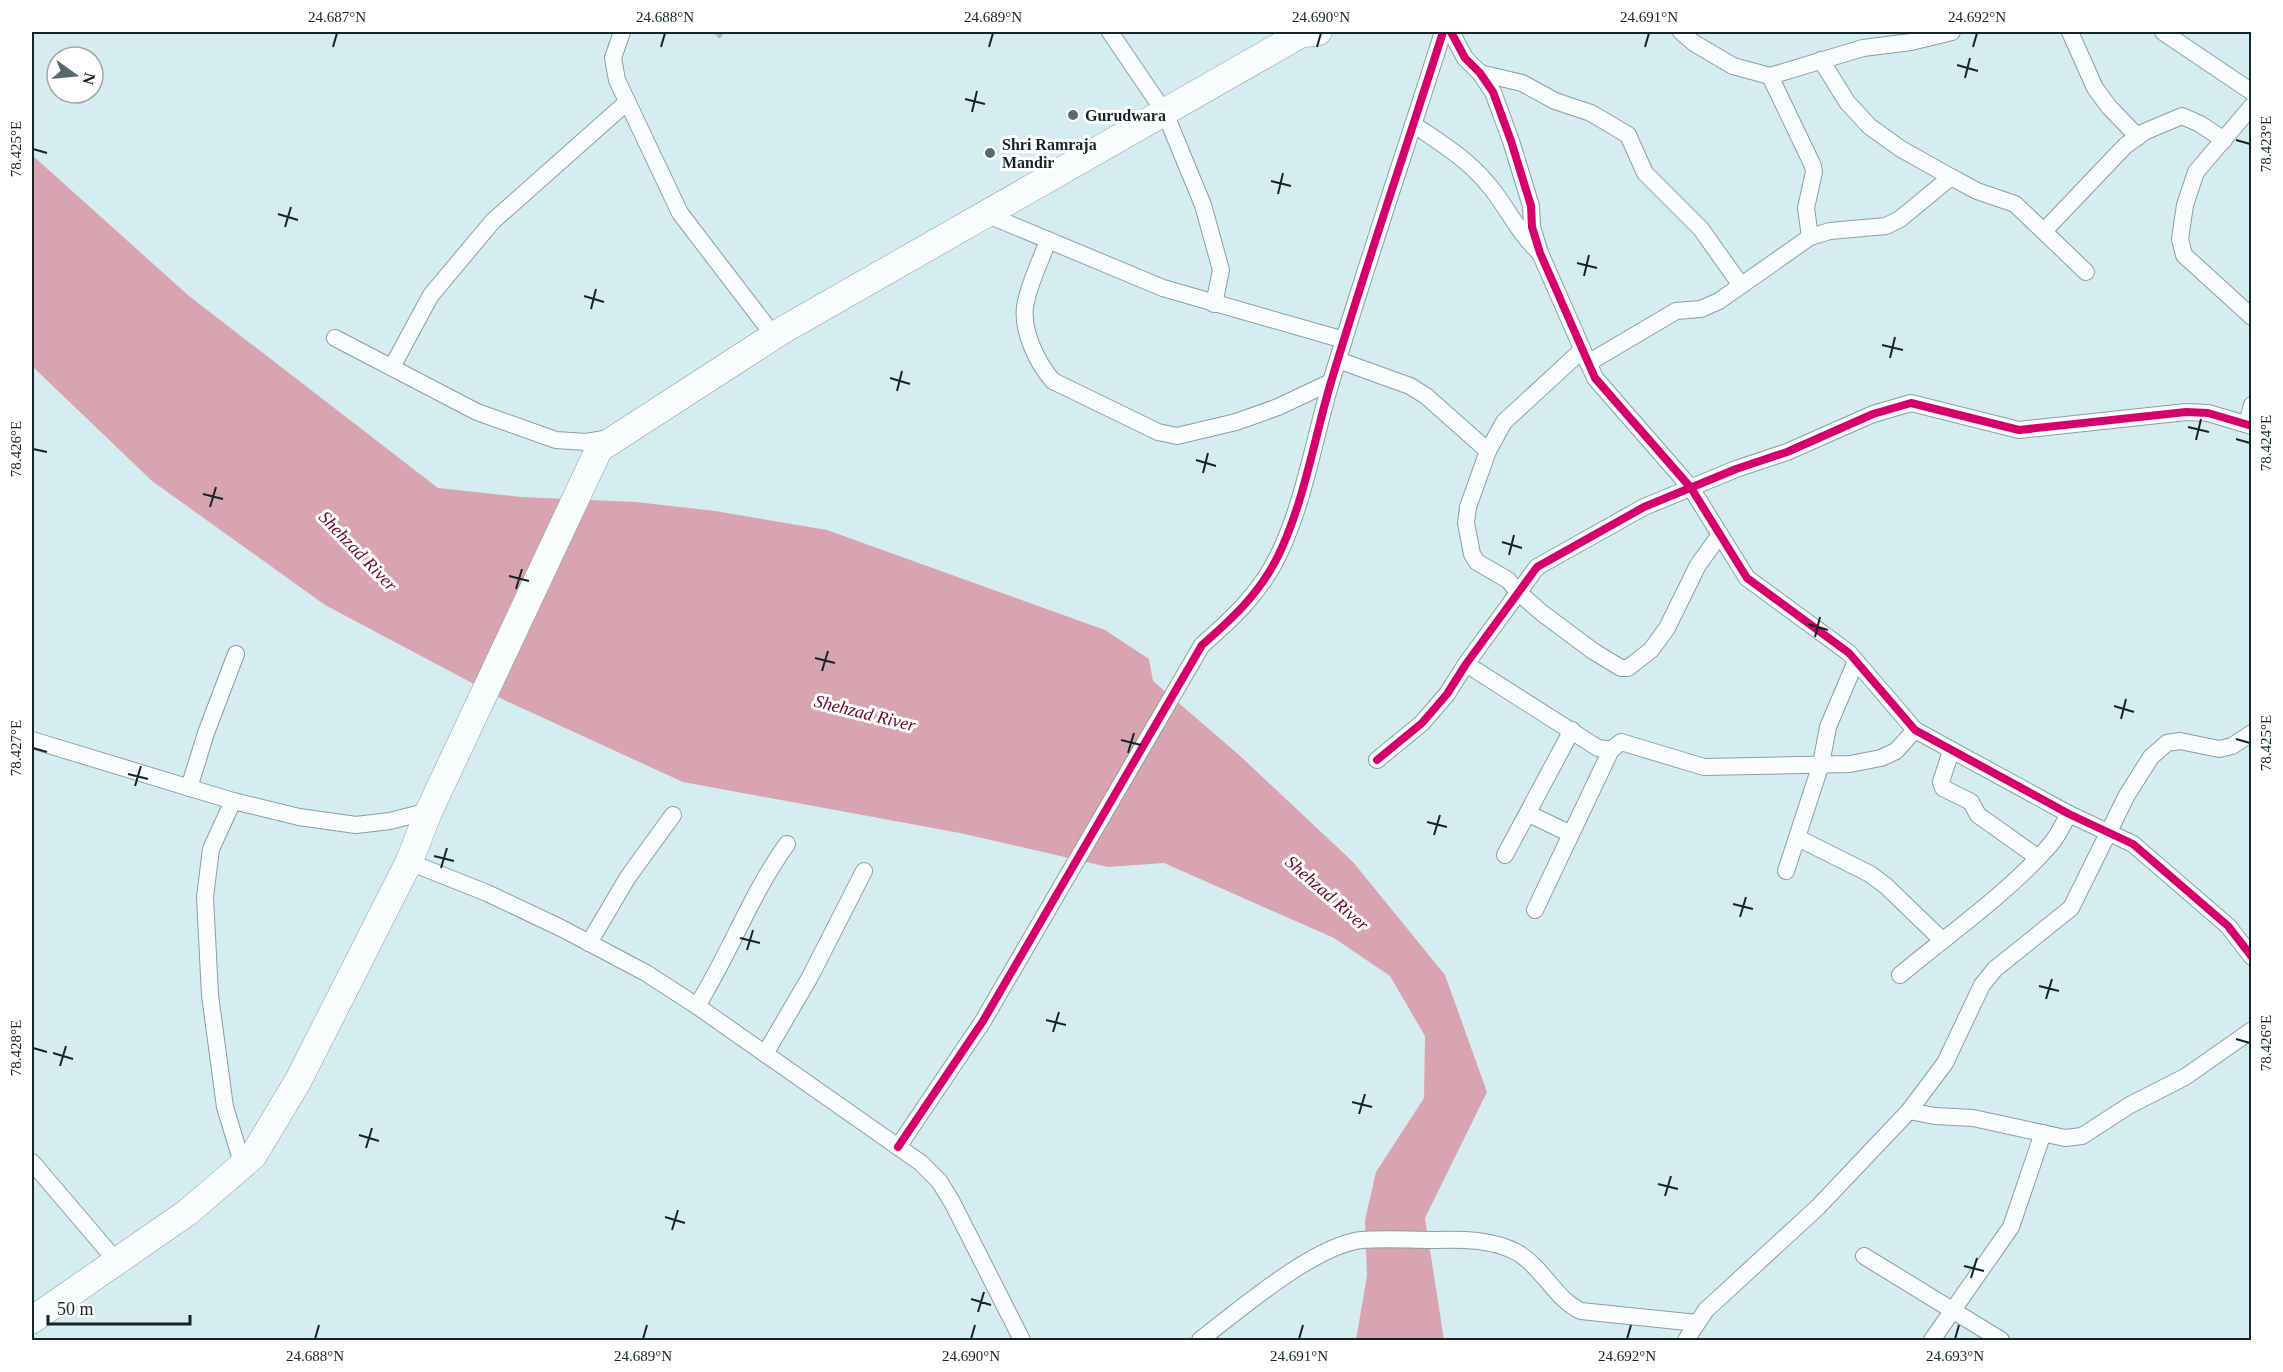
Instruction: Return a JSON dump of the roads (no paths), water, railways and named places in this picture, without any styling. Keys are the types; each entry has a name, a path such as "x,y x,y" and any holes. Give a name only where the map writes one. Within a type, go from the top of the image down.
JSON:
{"main road":[{"path":"32,1320 118,1263 188,1212 243,1167 253,1156 298,1081 409,862 429,811 480,703 608,443 774,336 1301,34 1318,32"}],"street":[{"path":"622,32 613,58 617,80 680,213 774,336"},
{"path":"1111,32 1165,113 1203,205 1219,255 1221,270 1214,304"},
{"path":"898,1147 960,1058 1202,645 1239,613 1259,589 1278,558 1289,531 1331,382 1443,32"},
{"path":"1450,32 1465,58 1480,73 1493,93 1531,206 1532,227 1540,253 1595,378 1691,488 1747,578 1849,653 1915,730 2069,814 2133,844 2228,926 2252,957"},
{"path":"1681,32 1694,43 1733,66 1770,76 1863,48 1952,32"},
{"path":"1870,32 1886,45"},
{"path":"2070,32 2095,88 2109,107 2138,137"},
{"path":"2163,32 2252,92"},
{"path":"1821,60 1846,102 1869,126 1901,149 1977,191 2015,204 2086,272"},
{"path":"1480,73 1522,83 1555,101 1591,113 1628,135 1645,173 1701,229 1740,284"},
{"path":"1770,76 1814,172 1806,208 1810,237"},
{"path":"392,367 431,295 485,229 583,139 626,103"},
{"path":"2252,106 2196,172 2190,185 2181,247 2189,261 2252,317"},
{"path":"2044,230 2125,146 2138,137 2182,116 2200,124 2224,140"},
{"path":"1413,124 1461,157 1487,183 1524,238 1540,253"},
{"path":"1719,536 1698,565 1667,628 1651,650 1629,668 1621,668 1593,651 1518,592 1508,580 1477,562 1472,554 1466,523 1468,507 1488,451 1504,422 1585,357 1676,311 1701,309 1719,301 1740,284 1810,237 1830,231 1886,226 1920,205 1951,177"},
{"path":"988,215 1163,288 1344,340"},
{"path":"1048,240 1025,307 1027,333 1045,372 1053,381 1158,432 1176,436 1278,407 1331,382"},
{"path":"335,338 477,412 556,440 608,443"},
{"path":"1338,360 1410,386 1426,396 1488,451"},
{"path":"1377,760 1422,723 1447,694 1518,592 1537,567 1547,560 1644,507 1787,452 1873,414 1911,403 2019,430 2186,412 2208,413 2249,425 2252,405"},
{"path":"189,788 206,733 236,654"},
{"path":"1786,871 1821,764 1828,726 1856,661"},
{"path":"1466,664 1598,748 1611,750"},
{"path":"1505,855 1572,730"},
{"path":"1535,910 1611,750 1621,742 1704,767 1850,764 1881,758 1896,751 1915,730"},
{"path":"1686,1341 1706,1310 1818,1207 1909,1111 1945,1063 1982,985 1995,969 2070,908 2127,795 2151,757 2167,743 2180,741 2219,748 2232,746 2252,733"},
{"path":"32,740 233,801 299,817 356,825 390,821 429,811"},
{"path":"1950,751 1941,782 1943,788 1971,802 1978,815 2037,857"},
{"path":"233,801 211,849 205,897 210,995 225,1107 243,1167"},
{"path":"589,943 628,877 673,814"},
{"path":"1529,814 1571,834"},
{"path":"1900,975 1941,940 1974,917 2051,844 2069,814"},
{"path":"1798,838 1869,874 1886,886 1941,940"},
{"path":"697,1005 714,978 764,878 787,844"},
{"path":"409,862 487,893 646,973 697,1005 898,1147 939,1181 952,1202 1022,1341"},
{"path":"765,1054 810,978 864,871"},
{"path":"1909,1111 1935,1116 1973,1118 2065,1138 2082,1136 2130,1105 2185,1077 2252,1030"},
{"path":"1932,1341 2011,1227 2043,1133"},
{"path":"32,1162 118,1263"},
{"path":"1200,1341 1270,1286 1320,1256 1359,1240 1485,1241 1517,1252 1536,1266 1572,1307 1581,1311 1697,1323"},
{"path":"1864,1256 2001,1341"}],"water":[{"name":"Shehzad River","path":"32,155 189,296 438,488 521,497 636,502 715,511 827,530 1105,630 1149,659 1153,681 1238,754 1353,862 1445,975 1487,1092 1425,1218 1444,1340 1356,1340 1367,1276 1365,1220 1376,1172 1424,1098 1425,1036 1390,976 1334,938 1164,863 1108,867 960,833 683,782 504,700 325,605 152,481 32,366"}],"place":[{"name":"Gurudwara","path":"1073,115"},
{"name":"Shri Ramraja Mandir","path":"990,153"}]}
